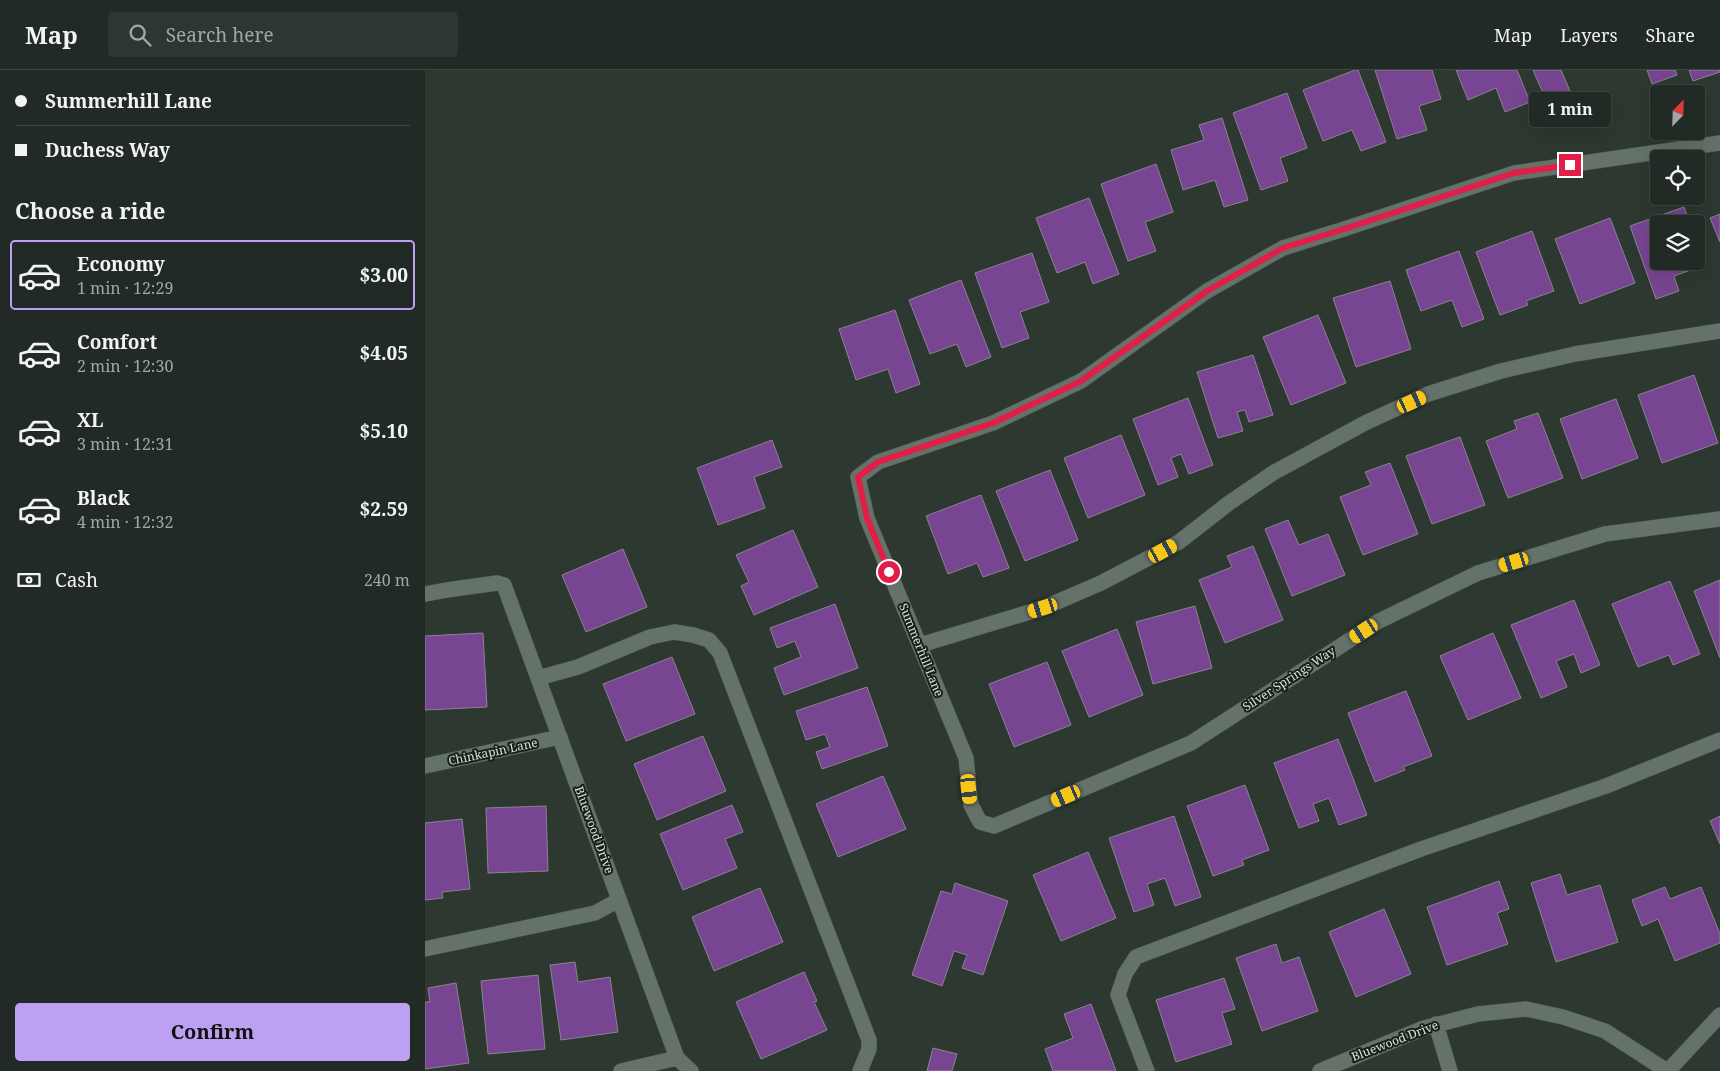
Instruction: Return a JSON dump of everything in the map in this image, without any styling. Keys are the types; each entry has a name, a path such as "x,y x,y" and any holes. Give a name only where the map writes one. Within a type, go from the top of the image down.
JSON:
{"street":[{"name":"Summerhill Lane","path":"980,822 971,805 966,758 867,518 858,477 878,462 993,423 1081,381 1207,291 1283,248 1514,173 1720,143"},
{"path":"920,645 1043,608 1101,583 1179,542 1229,503 1273,473 1365,423 1428,394 1501,371 1575,354 1720,331"},
{"name":"Silver Springs Way","path":"980,822 994,826 1191,743 1379,621 1478,573 1605,534 1720,519"},
{"name":"Bluewood Drive","path":"425,594 497,583 504,585 677,1058 691,1071"},
{"path":"538,678 578,667 651,638 674,632 709,640 720,653 869,1040 869,1049 860,1071"},
{"name":"Chinkapin Lane","path":"425,766 560,737"},
{"path":"1147,1071 1118,995 1125,974 1136,957 1421,849 1606,786 1720,740"},
{"path":"425,949 595,913 619,900"},
{"name":"Bluewood Drive","path":"1320,1071 1437,1024 1478,1014 1526,1009 1563,1017 1605,1031 1667,1071"},
{"path":"1667,1071 1720,1015"},
{"path":"1437,1024 1449,1071"},
{"path":"621,1071 677,1058"}],"building":[{"path":"1358,70 1386,142 1361,151 1352,130 1323,141 1303,90"},
{"path":"1375,70 1432,70 1441,99 1419,106 1427,130 1397,139"},
{"path":"1456,70 1517,70 1530,102 1505,112 1496,88 1468,100"},
{"path":"1533,70 1561,70 1570,91 1546,100"},
{"path":"1647,70 1675,70 1677,75 1652,84"},
{"path":"1689,70 1720,70 1720,72 1693,81"},
{"path":"1287,93 1307,148 1280,158 1288,181 1261,190 1233,113"},
{"path":"1222,118 1248,200 1224,207 1215,180 1183,190 1171,150 1204,140 1199,125"},
{"path":"1156,164 1173,212 1145,222 1156,251 1128,261 1101,184"},
{"path":"1089,198 1119,274 1093,284 1085,262 1057,273 1036,218"},
{"path":"1684,207 1687,215 1661,215"},
{"path":"1720,214 1720,242 1710,218"},
{"path":"1610,218 1635,283 1580,304 1555,239"},
{"path":"1650,219 1650,270 1691,270 1674,276 1679,291 1656,299 1630,226"},
{"path":"1532,231 1554,291 1526,301 1528,305 1500,315 1476,252"},
{"path":"1459,251 1484,319 1462,327 1452,300 1421,311 1406,270"},
{"path":"1032,253 1049,302 1020,312 1029,338 1002,348 975,273"},
{"path":"961,280 991,357 966,367 957,344 930,354 909,300"},
{"path":"1390,281 1411,349 1356,367 1333,298"},
{"path":"895,310 920,384 896,393 888,369 856,380 839,329"},
{"path":"1318,315 1346,383 1291,405 1263,337"},
{"path":"1253,355 1273,415 1249,422 1245,410 1237,412 1243,431 1218,438 1197,372"},
{"path":"1694,375 1718,443 1662,463 1638,395"},
{"path":"1188,398 1213,465 1189,474 1181,454 1171,458 1178,477 1158,485 1133,419"},
{"path":"1616,399 1638,458 1582,479 1560,419"},
{"path":"1538,413 1563,478 1508,498 1486,441 1517,429 1514,421"},
{"path":"1121,435 1145,495 1088,518 1064,458"},
{"path":"1460,437 1485,505 1432,524 1406,456"},
{"path":"772,440 782,467 754,477 765,508 718,525 697,468"},
{"path":"1390,463 1418,534 1363,555 1340,497 1371,485 1365,472"},
{"path":"1050,470 1078,540 1025,561 996,491"},
{"path":"981,495 1009,568 983,577 977,563 948,574 926,516"},
{"path":"1288,520 1299,545 1328,534 1345,575 1292,596 1265,529"},
{"path":"793,530 818,587 754,615 741,586 749,582 736,555"},
{"path":"1253,546 1283,620 1225,643 1199,580 1232,567 1227,556"},
{"path":"623,549 647,607 586,632 562,575"},
{"path":"1720,580 1720,658 1694,591"},
{"path":"1670,581 1700,654 1673,665 1669,655 1638,667 1612,604"},
{"path":"1574,600 1600,665 1581,673 1574,654 1556,661 1567,687 1541,698 1511,625"},
{"path":"835,604 858,668 784,695 774,668 801,657 795,641 777,648 770,628"},
{"path":"1195,606 1212,668 1153,684 1136,622"},
{"path":"1117,629 1143,695 1089,717 1062,651"},
{"path":"483,633 487,707 425,710 425,636"},
{"path":"1493,633 1521,698 1468,720 1440,656"},
{"path":"672,657 695,714 626,741 603,684"},
{"path":"1047,662 1071,725 1014,747 989,684"},
{"path":"867,687 888,746 822,769 816,752 830,747 825,734 806,740 796,711"},
{"path":"1406,691 1432,756 1403,767 1405,770 1375,782 1348,713"},
{"path":"703,736 726,791 657,820 634,764"},
{"path":"1338,739 1367,815 1339,825 1329,798 1313,804 1319,821 1299,828 1274,763"},
{"path":"883,776 906,829 838,857 816,804"},
{"path":"1245,785 1269,850 1242,860 1244,865 1213,876 1187,806"},
{"path":"732,805 743,832 725,839 737,868 683,890 660,834"},
{"path":"546,806 548,871 488,873 486,808"},
{"path":"1174,816 1201,897 1175,906 1165,878 1147,884 1154,905 1134,912 1109,838"},
{"path":"1720,816 1720,844 1710,821"},
{"path":"462,819 470,889 442,892 443,898 425,900 425,823"},
{"path":"1088,852 1116,918 1061,941 1033,875"},
{"path":"1560,874 1567,895 1600,885 1618,942 1556,962 1531,883"},
{"path":"1499,881 1509,909 1497,913 1508,944 1447,965 1427,907"},
{"path":"955,883 1008,901 983,975 962,968 967,955 954,951 942,986 912,975 941,891 952,894"},
{"path":"1665,887 1670,899 1701,887 1720,934 1720,943 1675,961 1658,919 1642,926 1632,900"},
{"path":"760,888 783,942 714,971 692,917"},
{"path":"1384,909 1411,974 1356,997 1329,932"},
{"path":"1276,944 1282,963 1299,957 1318,1011 1262,1031 1236,958"},
{"path":"575,962 578,982 610,977 618,1032 561,1040 550,965"},
{"path":"804,972 817,1001 814,1002 827,1030 761,1059 736,1002"},
{"path":"538,975 545,1049 488,1054 481,981"},
{"path":"1224,978 1235,1009 1222,1013 1232,1044 1176,1062 1156,1000"},
{"path":"456,983 469,1063 425,1069 425,1002 430,1002 428,988"},
{"path":"1091,1004 1116,1071 1053,1071 1045,1049 1073,1038 1064,1014"},
{"path":"933,1048 957,1054 952,1071 927,1071"}],"route":[{"path":"889,572 867,518 858,477 878,462 993,423 1081,381 1207,291 1283,248 1514,173 1570,165"}]}
